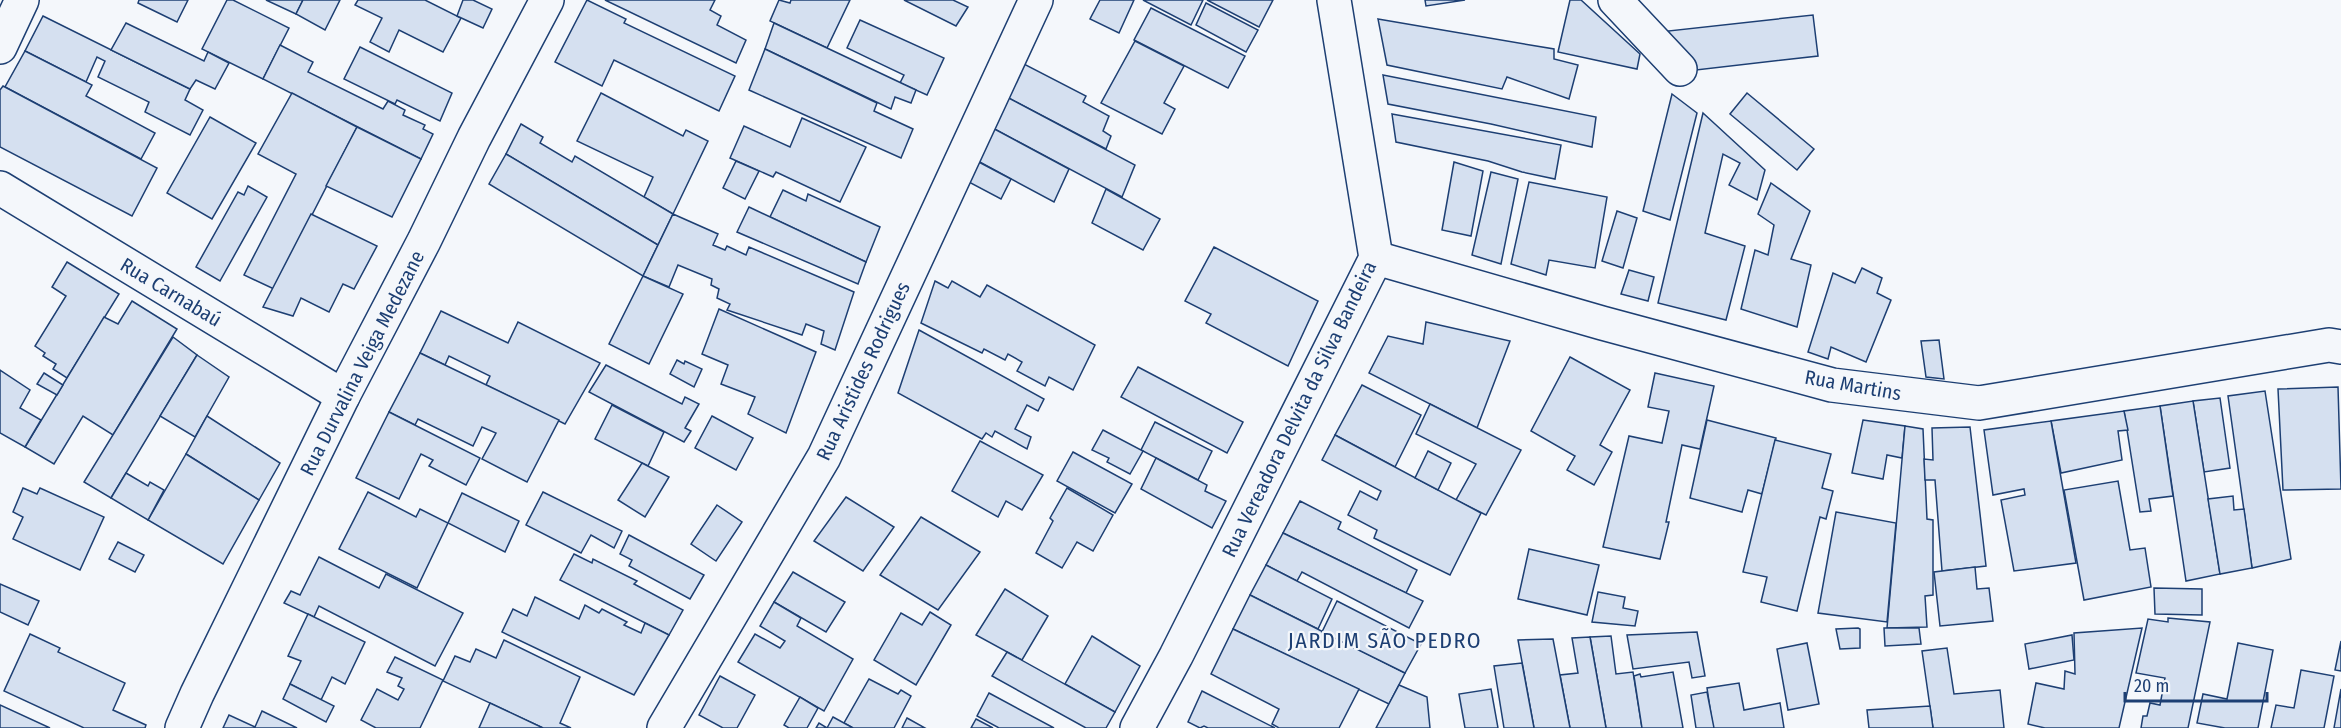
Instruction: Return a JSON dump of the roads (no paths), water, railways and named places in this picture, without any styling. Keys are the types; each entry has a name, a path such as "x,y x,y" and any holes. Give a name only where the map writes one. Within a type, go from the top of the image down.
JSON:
{"street":[{"path":"0,47 22,0"},
{"name":"Rua Durvalina Veiga Medezane","path":"182,728 196,694 343,396 547,0"},
{"name":"Rua Aristides Rodrigues","path":"664,728 824,457 1036,0"},
{"name":"Rua Vereadora Delvita da Silva Bandeira","path":"1137,728 1176,656 1376,258 1334,0"},
{"path":"1615,0 1680,69"},
{"name":"Rua Carnabaú","path":"0,188 343,396"},
{"name":"Rua Martins","path":"1376,258 1832,385 1979,403 2329,345 2341,347"}],"district":[{"name":"JARDIM SÃO PEDRO","path":"1385,640"}]}
